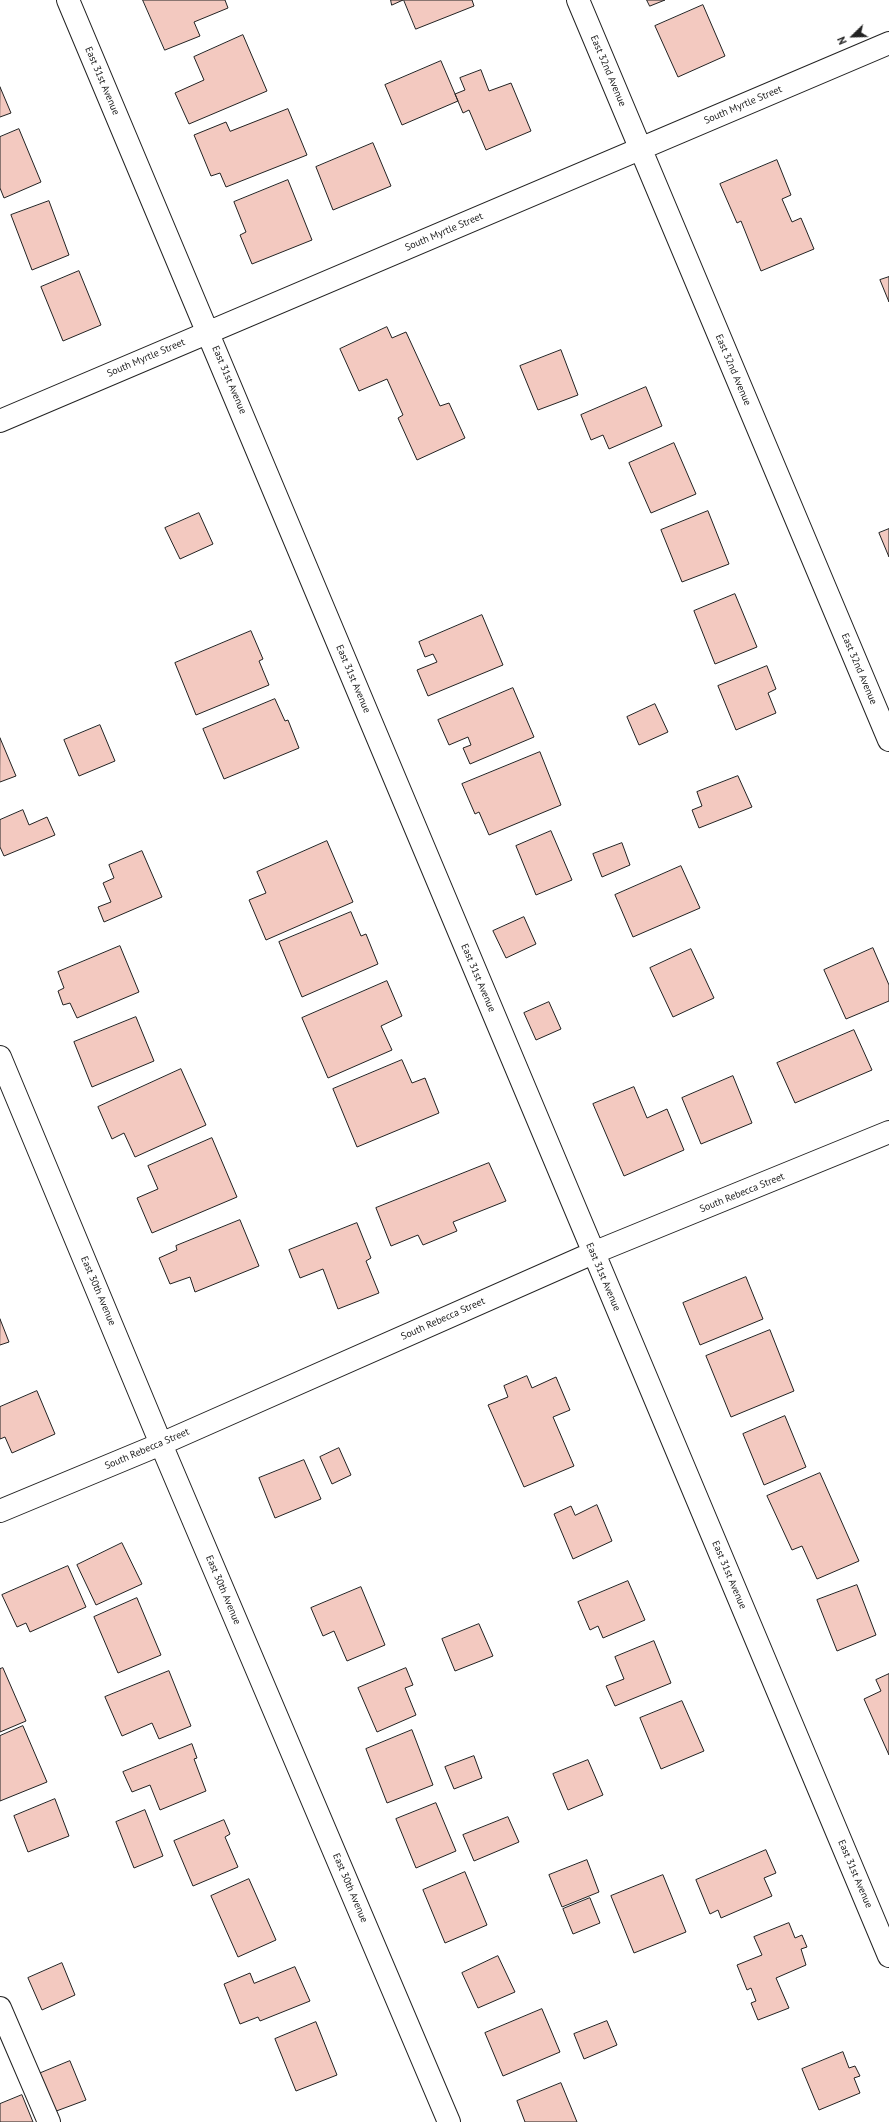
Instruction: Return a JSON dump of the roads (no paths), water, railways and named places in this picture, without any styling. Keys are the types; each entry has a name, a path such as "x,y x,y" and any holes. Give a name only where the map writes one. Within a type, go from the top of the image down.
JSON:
{"street":[{"name":"East 31st Avenue","path":"68,0 209,332 593,1253 889,1956"},
{"name":"East 32nd Avenue","path":"578,0 889,740"},
{"name":"South Myrtle Street","path":"0,420 889,43"},
{"name":"East 30th Avenue","path":"0,1057 161,1444 449,2122"},
{"name":"South Rebecca Street","path":"0,1511 161,1444 593,1253 889,1132"},
{"path":"0,2008 48,2122"}]}
